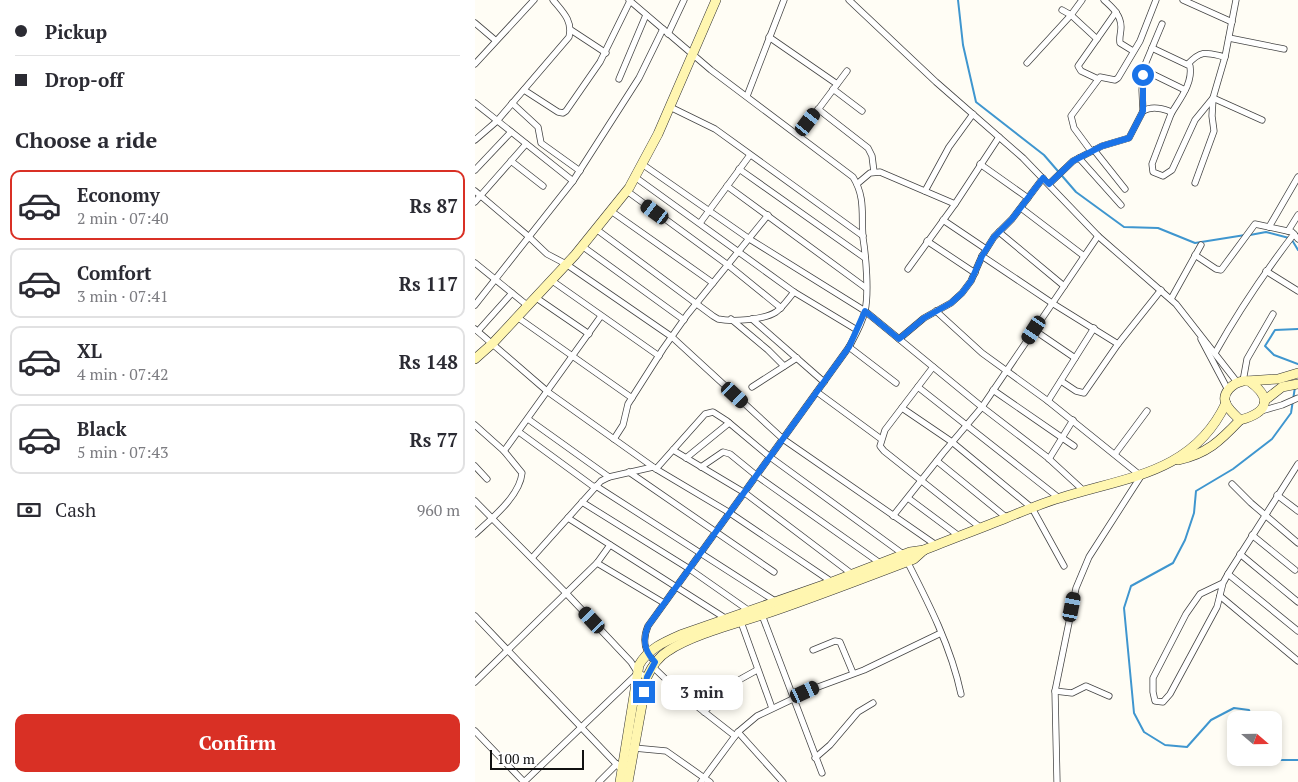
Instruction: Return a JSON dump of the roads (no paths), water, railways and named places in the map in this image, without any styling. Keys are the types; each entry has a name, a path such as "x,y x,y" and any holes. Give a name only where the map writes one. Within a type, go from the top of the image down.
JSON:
{"street":[{"path":"475,64 495,40 534,0"},
{"path":"475,140 497,121 565,43 571,30 570,23 553,0"},
{"path":"668,34 684,0"},
{"path":"475,359 493,343 566,264 627,191 670,108 716,0"},
{"path":"747,96 784,0"},
{"path":"849,0 936,82 1043,178 1098,236 1171,299 1240,382"},
{"path":"1027,63 1071,15 1082,0"},
{"path":"1104,0 1116,12 1121,26 1120,43 1133,51"},
{"path":"1125,189 1074,128 1071,116 1097,79 1102,76 1117,80 1140,41 1156,0"},
{"path":"1183,0 1232,22"},
{"path":"1195,184 1214,131 1212,116 1213,98 1225,57 1236,0"},
{"path":"524,90 558,112 563,113 574,101 605,53 629,1 693,54 847,171 857,184 864,212 865,311 849,347 745,493 675,586 645,632 647,654 680,694 737,734 783,782"},
{"path":"1062,10 1071,15 1097,39"},
{"path":"1097,79 1081,71 1078,66 1116,12"},
{"path":"619,78 646,15"},
{"path":"475,24 495,40"},
{"path":"1049,184 1076,159 1093,150 1129,138 1143,111 1144,70 1162,24"},
{"path":"475,305 580,171 639,78 663,29"},
{"path":"571,30 605,53"},
{"path":"769,37 835,87 863,111"},
{"path":"1229,38 1284,49"},
{"path":"1152,48 1188,64 1191,74 1185,90 1171,114 1152,164 1153,172 1163,176 1172,170 1195,120 1213,98"},
{"path":"1188,64 1202,53 1225,57"},
{"path":"1144,70 1185,90"},
{"path":"799,135 847,71"},
{"path":"1213,98 1262,120"},
{"path":"513,103 538,126 541,143 580,171"},
{"path":"476,105 573,181"},
{"path":"670,108 715,129 863,236"},
{"path":"1143,111 1151,108 1165,109 1171,114"},
{"path":"818,109 868,148 872,156 874,172"},
{"path":"925,191 949,147 973,114"},
{"path":"475,170 511,132"},
{"path":"907,269 955,204 999,137"},
{"path":"475,202 526,144"},
{"path":"700,223 750,154"},
{"path":"1076,159 1121,205"},
{"path":"511,161 543,186"},
{"path":"642,164 749,238 865,311 1049,459 1084,491"},
{"path":"980,164 1028,198"},
{"path":"739,169 865,258"},
{"path":"857,184 870,173 887,174 955,204"},
{"path":"1269,227 1298,177"},
{"path":"635,178 794,292 857,330"},
{"path":"899,339 936,311 951,303 962,293 975,273 982,256 1043,178"},
{"path":"727,186 865,288"},
{"path":"475,190 547,254 566,264 672,337 783,439 936,545"},
{"path":"627,191 727,265 781,308"},
{"path":"1021,208 1084,256"},
{"path":"611,211 713,283"},
{"path":"1215,353 1266,271 1293,235 1298,214"},
{"path":"614,439 623,425 626,408 672,337 696,304 768,215"},
{"path":"943,220 987,249"},
{"path":"1195,255 1216,269 1221,270 1255,224 1293,235"},
{"path":"596,229 696,304 713,316 723,320 752,319 771,315 781,308 794,292"},
{"path":"999,232 1064,286"},
{"path":"893,516 982,407 1098,236"},
{"path":"927,242 975,273"},
{"path":"1171,299 1201,245"},
{"path":"582,246 684,320"},
{"path":"982,256 1118,344"},
{"path":"475,263 528,306"},
{"path":"1266,271 1298,291"},
{"path":"551,280 659,356"},
{"path":"1061,381 1076,391 1084,393 1118,344 1161,290"},
{"path":"512,292 476,330 548,392 614,439 655,468 730,513 832,582"},
{"path":"535,297 589,334"},
{"path":"936,311 972,344 1073,420 1141,476"},
{"path":"1240,382 1247,359 1273,314"},
{"path":"504,451 601,316"},
{"path":"517,317 632,398"},
{"path":"731,319 784,366"},
{"path":"752,319 824,382"},
{"path":"1173,461 1207,434 1220,416 1226,403 1227,390 1193,324"},
{"path":"1048,401 1094,328"},
{"path":"1034,330 1075,358"},
{"path":"849,347 896,383"},
{"path":"751,387 797,358"},
{"path":"933,367 885,430 881,439 881,448 981,528"},
{"path":"1240,382 1278,378 1298,373"},
{"path":"1227,390 1240,382 1249,381 1261,394 1264,401"},
{"path":"1261,411 1264,401 1282,387 1298,384"},
{"path":"918,387 1059,498"},
{"path":"993,390 1074,446"},
{"path":"817,392 881,439"},
{"path":"620,782 619,767 639,665 647,654 662,643 725,618 880,564 905,558 915,559 925,550 936,545 1059,498 1141,476 1173,461 1197,455 1206,451 1221,439 1240,420 1298,398"},
{"path":"1226,403 1240,420"},
{"path":"902,408 952,442 1032,508 1064,566"},
{"path":"1115,454 1147,411"},
{"path":"532,558 569,518 595,486 609,477 655,468 709,412 717,414 770,457 905,558 930,606 956,670 961,694"},
{"path":"528,418 609,477"},
{"path":"1049,459 1073,420"},
{"path":"686,458 729,423"},
{"path":"475,425 504,451 520,469 521,477 520,485 515,493 475,534"},
{"path":"519,432 595,486 775,601"},
{"path":"673,450 745,493 852,574"},
{"path":"701,467 719,454 727,452 757,476 880,564"},
{"path":"937,461 1007,518"},
{"path":"1223,583 1200,594 1185,614 1153,678 1155,701 1163,702 1170,694 1217,607 1227,574 1298,464"},
{"path":"475,466 487,479"},
{"path":"629,472 774,572"},
{"path":"1057,782 1055,691 1076,588 1089,557 1141,476"},
{"path":"1232,484 1251,503 1298,543"},
{"path":"1277,495 1298,511"},
{"path":"907,498 959,536"},
{"path":"475,501 566,593 631,662 638,673 647,677"},
{"path":"582,502 688,568 748,610"},
{"path":"569,518 725,618"},
{"path":"1252,535 1295,570"},
{"path":"475,682 597,563 611,545"},
{"path":"1241,554 1298,602"},
{"path":"627,782 647,677 654,664 668,651 681,644 826,593 905,558"},
{"path":"597,563 664,603"},
{"path":"1227,574 1298,631"},
{"path":"1220,596 1298,661"},
{"path":"762,615 822,773"},
{"path":"475,616 619,767"},
{"path":"741,622 772,708"},
{"path":"634,748 666,751 705,780 737,734 757,716 818,686 853,674 941,634"},
{"path":"813,650 835,641 840,642 853,674"},
{"path":"704,712 730,685 757,670"},
{"path":"475,732 524,782 638,673"},
{"path":"1055,691 1074,692 1086,686 1109,696"},
{"path":"815,758 858,712 873,703"},
{"path":"599,782 619,767"}],"waterway":[{"path":"958,0 963,45 976,102 1044,155 1076,192 1124,227 1158,228 1195,243 1245,235"},
{"path":"1250,235 1266,232 1289,238"},
{"path":"1292,240 1298,250"},
{"path":"1298,329 1275,330 1265,346 1274,355 1298,364"},
{"path":"1227,712 1211,720 1187,747 1165,745 1144,732 1134,713 1124,608 1131,586 1173,563 1185,540 1194,513 1196,491 1233,469 1272,439 1291,413 1295,387"},
{"path":"1228,711 1234,708 1249,711"},
{"path":"1283,760 1298,760"}]}
